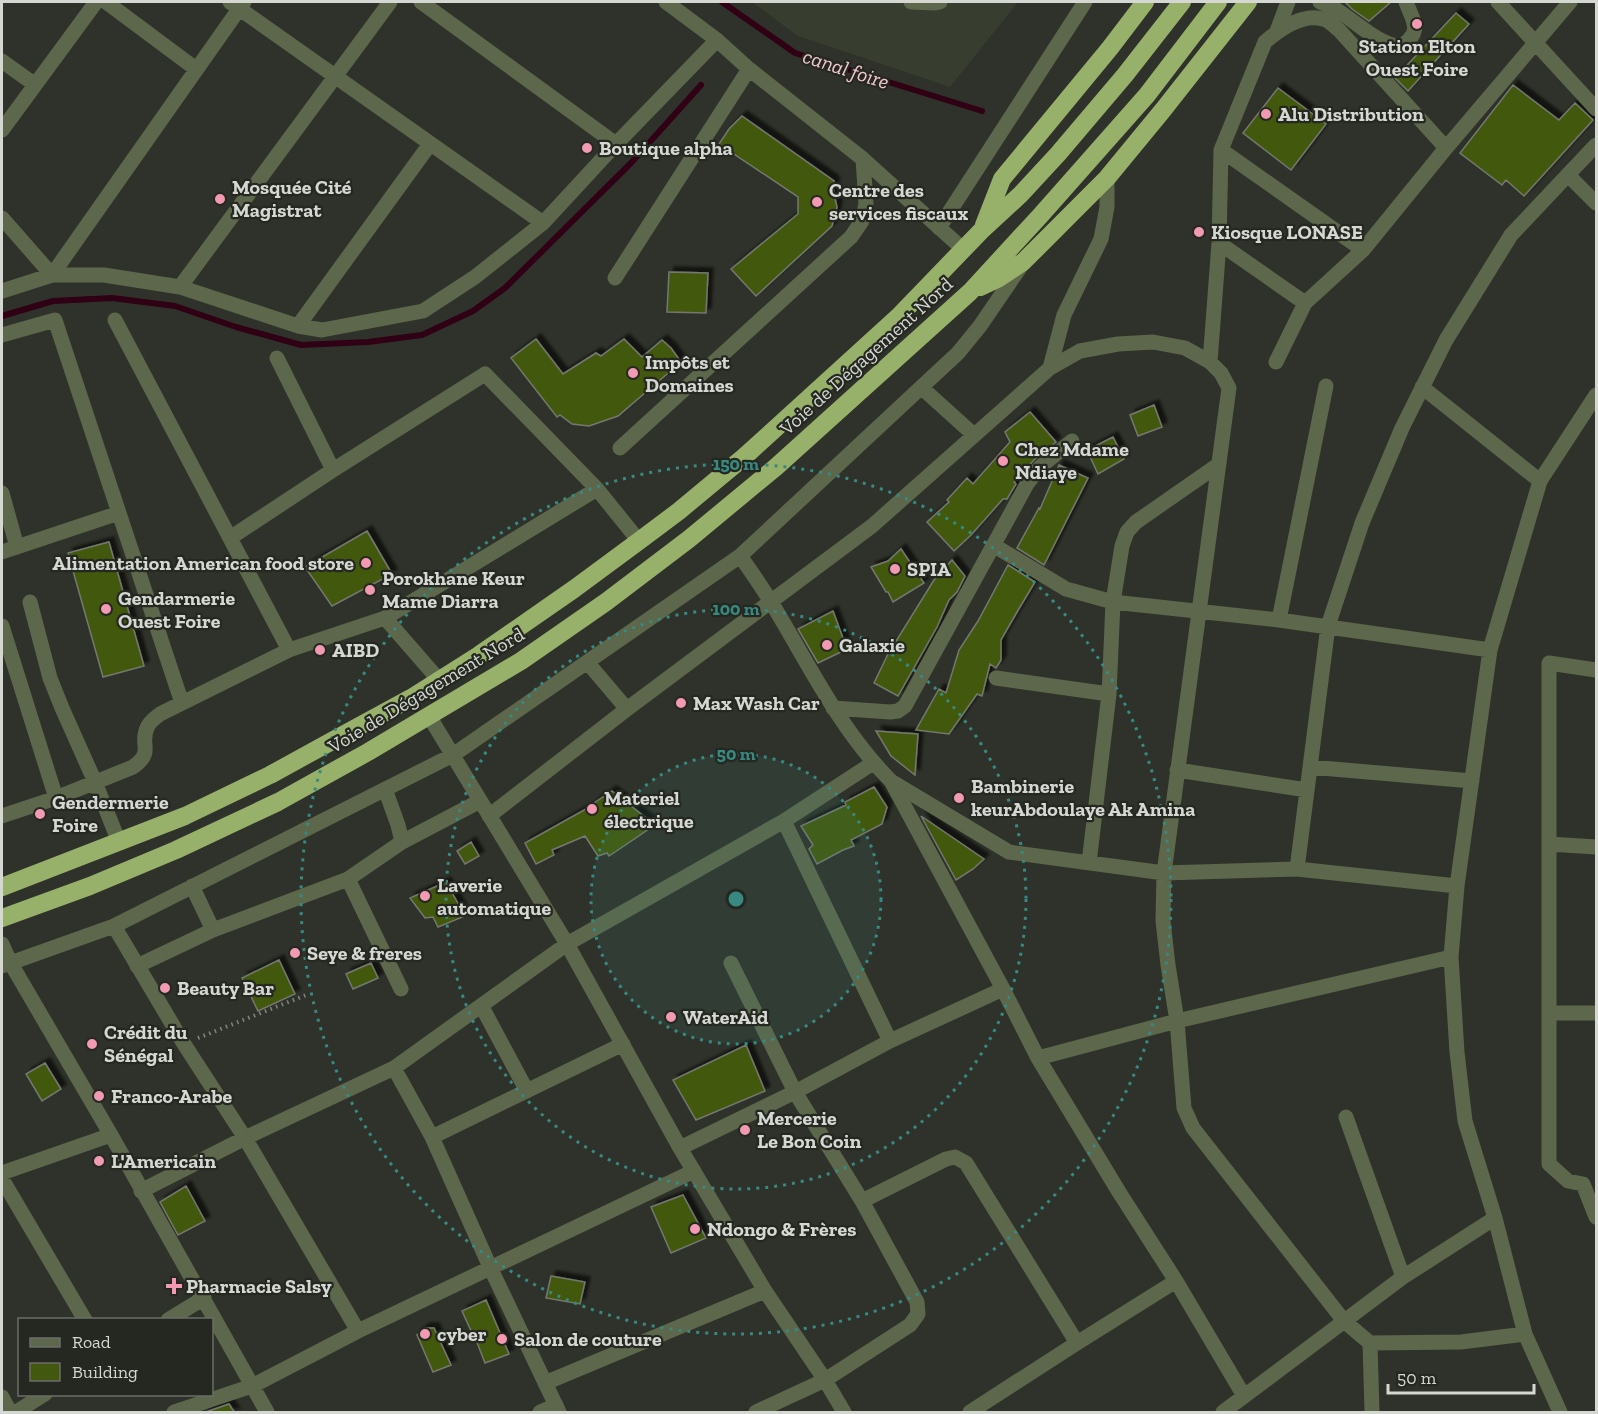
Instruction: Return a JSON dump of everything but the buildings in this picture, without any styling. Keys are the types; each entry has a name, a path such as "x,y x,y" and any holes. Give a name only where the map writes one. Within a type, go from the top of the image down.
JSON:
{"highway":[{"path":"981,231 1002,179 1145,2"},
{"name":"Voie de Dégagement Nord","path":"2,887 185,816 270,775 411,698 478,656 574,589 679,511 753,449 898,317 981,231 1021,194 1125,75 1182,2"},
{"name":"Voie de Dégagement Nord","path":"2,918 90,886 155,859 278,802 521,662 606,602 689,539 776,467 970,292 1147,95 1218,2"},
{"path":"970,292 999,278 1023,262 1107,178 1248,2"}],"street":[{"path":"2,130 96,2"},
{"path":"106,2 196,69"},
{"path":"180,287 390,2"},
{"path":"421,2 616,144"},
{"path":"666,2 717,40 749,69 863,159 964,250"},
{"path":"911,2 940,2"},
{"path":"939,228 1085,2"},
{"path":"1277,32 1288,2"},
{"path":"1320,2 1336,10 1376,39 1388,45 1400,47 1412,39 1415,32 1415,25 1406,2"},
{"path":"1498,2 1596,109"},
{"path":"1276,362 1305,303 1363,250 1570,2"},
{"path":"52,275 196,69 238,4 543,224"},
{"path":"1210,362 1219,243 1221,150 1265,42 1295,22 1309,18 1324,19 1339,30 1446,148"},
{"path":"2,291 52,275 104,275 180,287 298,326 322,330 423,311 476,277 543,224 616,144 717,40"},
{"path":"2,61 34,84"},
{"path":"615,278 749,69"},
{"path":"298,326 430,144"},
{"path":"1298,869 1328,626 1362,523 1401,428 1446,340 1511,235 1596,145"},
{"path":"1221,150 1363,250"},
{"path":"620,448 852,237 861,221 866,204 863,159"},
{"path":"1568,175 1596,203"},
{"path":"1050,368 1064,315 1101,239 1107,207 1107,178"},
{"path":"2,218 52,275"},
{"path":"1219,243 1305,303"},
{"path":"6,964 114,926 453,755 741,556 958,353 980,326 1023,262"},
{"path":"2,334 55,320 182,704"},
{"path":"115,320 289,650"},
{"path":"489,816 627,709 872,526 1050,368 1080,351 1118,344 1153,342 1185,348 1210,362 1221,373 1229,388 1164,873 1163,921 1177,1021 1184,1108 1192,1128 1344,1321 1370,1343 1461,1342 1525,1334"},
{"path":"277,358 333,470"},
{"path":"230,538 485,374 597,489 639,541"},
{"path":"1279,620 1326,386"},
{"path":"1422,387 1540,481"},
{"path":"922,388 974,435"},
{"path":"1560,1413 1525,1334 1495,1218 1465,1120 1457,1052 1451,957 1457,886 1490,650 1540,481 1596,395"},
{"path":"832,708 890,712 898,711 905,706 1027,484 1040,467 1072,441"},
{"path":"1089,863 1109,694 1113,602 1122,546 1127,532 1136,522 1218,465"},
{"path":"2,816 56,798 133,767 141,761 146,752 146,729 160,714 289,650 385,618 597,489"},
{"path":"2,493 17,547"},
{"path":"2,552 119,513"},
{"path":"993,545 1066,589 1113,602 1328,626 1490,650"},
{"path":"741,556 771,602 832,708 873,763 891,781 1009,852 1164,873 1298,869 1457,886"},
{"path":"30,602 50,678 96,782 119,842"},
{"path":"385,618 439,680"},
{"path":"2,626 56,798"},
{"path":"587,662 627,709"},
{"path":"1596,670 1549,663 1549,1164 1568,1181 1583,1184 1592,1193 1596,1217"},
{"path":"996,678 1109,694"},
{"path":"429,716 567,944 680,1148 765,1291 825,1380 844,1413"},
{"path":"141,1191 245,1138 394,1068 567,944 784,822 873,763"},
{"path":"1310,767 1472,781"},
{"path":"1178,770 1308,790"},
{"path":"891,781 1003,988 1038,1058 1244,1396"},
{"path":"385,789 402,842"},
{"path":"137,966 213,930 348,879 402,842 480,801"},
{"path":"784,822 890,1041"},
{"path":"1549,844 1596,847"},
{"path":"348,879 401,988"},
{"path":"192,886 213,930"},
{"path":"114,926 184,1044 245,1138 358,1331"},
{"path":"2,944 6,964 111,1135 267,1413"},
{"path":"1038,1058 1177,1021 1451,957"},
{"path":"731,963 795,1092 862,1201 917,1302 918,1314 910,1325 825,1380 756,1413"},
{"path":"680,1148 795,1092 890,1041 1003,988"},
{"path":"482,1007 526,1091"},
{"path":"1549,1013 1596,1013"},
{"path":"432,1137 623,1044"},
{"path":"394,1068 432,1137 557,1409 540,1413"},
{"path":"1346,1117 1404,1277"},
{"path":"2,1173 111,1135"},
{"path":"862,1201 946,1159 955,1157 966,1163 1077,1343"},
{"path":"174,1413 252,1386 358,1331 694,1171"},
{"path":"2,1179 84,1318"},
{"path":"1223,1413 1404,1277 1495,1218"},
{"path":"970,1413 1176,1281"},
{"path":"545,1383 765,1291"},
{"path":"171,1318 204,1298"},
{"path":"1370,1343 1372,1413"},
{"path":"16,1413 43,1396"},
{"path":"2,1397 10,1413"}],"path":[{"path":"184,1044 306,994"}],"shaded area":[{"path":"752,2 1018,2 950,87 798,36"}],"waterway":[{"name":"canal foire","path":"722,2 795,53 982,111"},
{"path":"2,316 53,301 112,298 175,306 236,327 301,345 368,342 422,335 473,311 505,288 631,163 701,85"}],"place":[{"name":"Station Elton Ouest Foire","path":"1417,24"},
{"name":"Alu Distribution","path":"1266,114"},
{"name":"Boutique alpha","path":"587,148"},
{"name":"Mosquée Cité Magistrat","path":"220,199"},
{"name":"Centre des services fiscaux","path":"817,202"},
{"name":"Kiosque LONASE","path":"1199,232"},
{"name":"Impôts et Domaines","path":"633,373"},
{"name":"Chez Mdame Ndiaye","path":"1003,461"},
{"name":"Alimentation American food store","path":"366,563"},
{"name":"SPIA","path":"895,569"},
{"name":"Porokhane Keur Mame Diarra","path":"370,590"},
{"name":"Gendarmerie Ouest Foire","path":"106,609"},
{"name":"Galaxie","path":"827,645"},
{"name":"AIBD","path":"320,650"},
{"name":"Max Wash Car","path":"681,703"},
{"name":"Bambinerie keurAbdoulaye Ak Amina","path":"959,798"},
{"name":"Materiel électrique","path":"592,809"},
{"name":"Gendermerie Foire","path":"40,814"},
{"name":"Laverie automatique","path":"425,896"},
{"name":"Seye & freres","path":"295,953"},
{"name":"Beauty Bar","path":"165,988"},
{"name":"WaterAid","path":"671,1017"},
{"name":"Crédit du Sénégal","path":"92,1044"},
{"name":"Franco-Arabe","path":"99,1096"},
{"name":"Mercerie Le Bon Coin","path":"745,1130"},
{"name":"L'Americain","path":"99,1161"},
{"name":"Ndongo & Frères","path":"695,1229"},
{"name":"Pharmacie Salsy","path":"174,1286"},
{"name":"cyber","path":"425,1334"},
{"name":"Salon de couture","path":"502,1339"}]}
